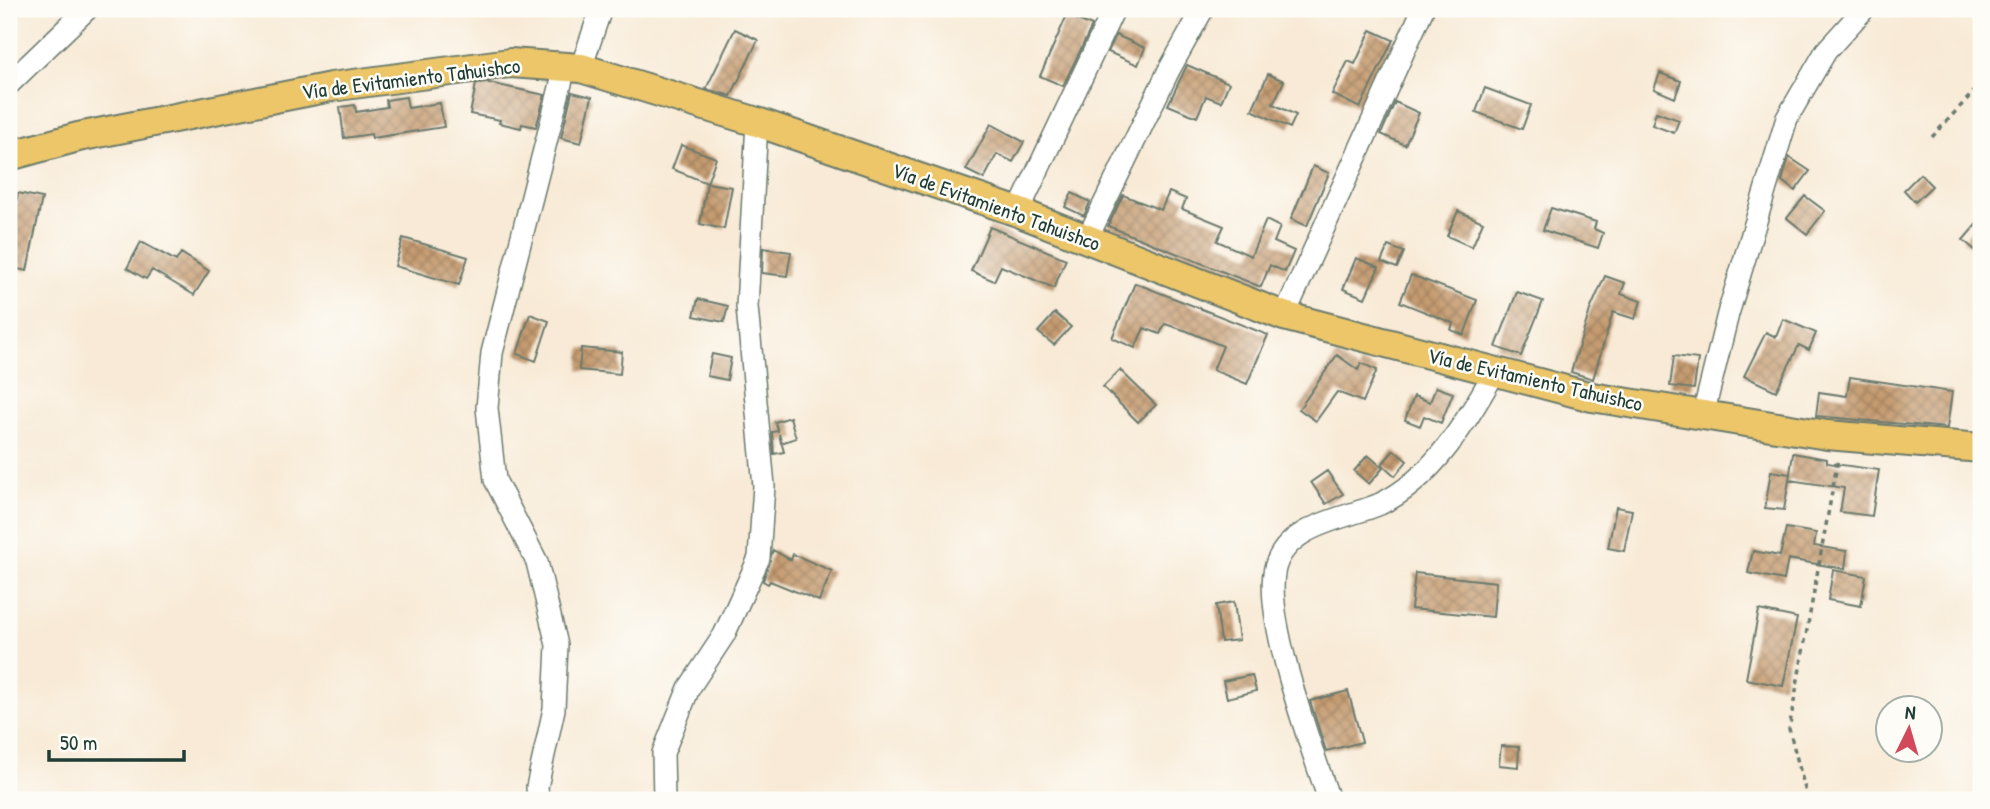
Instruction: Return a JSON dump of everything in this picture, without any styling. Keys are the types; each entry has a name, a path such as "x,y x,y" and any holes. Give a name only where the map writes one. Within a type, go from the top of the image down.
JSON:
{"main road":[{"name":"Vía de Evitamiento Tahuishco","path":"9,156 78,137 331,87 510,63 573,68 757,122 1018,212 1284,316 1494,373 1591,397 1703,415 1842,436 1981,448"}],"street":[{"path":"9,84 87,9"},
{"path":"538,800 537,788 554,709 557,645 537,562 495,480 487,408 492,353 573,68 601,9"},
{"path":"1018,212 1114,9"},
{"path":"1087,239 1203,9"},
{"path":"1284,316 1423,9"},
{"path":"1703,415 1728,314 1787,117 1826,51 1864,9"},
{"path":"664,800 663,753 689,688 724,635 759,558 764,486 747,307 757,122"},
{"path":"1329,800 1274,618 1275,568 1288,545 1312,527 1382,503 1415,481 1467,418 1494,373"}],"path":[{"path":"1932,137 1981,84"},
{"path":"1808,800 1789,729 1842,436"}],"building":[{"path":"1067,15 1092,26 1063,86 1040,76"},
{"path":"735,29 758,40 731,96 706,89"},
{"path":"1371,30 1393,40 1360,108 1332,94 1348,61 1355,64"},
{"path":"1116,35 1145,48 1138,65 1108,52"},
{"path":"1187,65 1229,83 1221,102 1206,96 1197,117 1168,105"},
{"path":"1660,73 1681,81 1675,98 1654,89"},
{"path":"1268,74 1284,81 1273,104 1296,115 1290,128 1252,110"},
{"path":"489,83 545,95 536,127 522,124 521,128 499,123 500,120 470,114 476,84"},
{"path":"1485,88 1531,105 1522,129 1476,112"},
{"path":"572,92 592,97 581,143 561,138"},
{"path":"406,97 408,108 440,103 444,127 372,138 371,134 344,138 340,107 355,105 356,112 387,107 386,100"},
{"path":"1395,102 1419,113 1405,145 1381,134"},
{"path":"1656,112 1679,120 1674,133 1652,125"},
{"path":"991,124 1024,142 1013,162 997,154 984,179 966,170"},
{"path":"681,145 716,158 707,183 672,169"},
{"path":"1789,157 1810,171 1795,191 1782,181"},
{"path":"1313,166 1329,173 1307,226 1291,219"},
{"path":"1920,174 1932,186 1915,202 1904,190"},
{"path":"707,183 732,187 724,229 700,224"},
{"path":"1169,192 1186,199 1182,209 1224,226 1217,241 1251,256 1266,220 1280,227 1274,242 1294,251 1285,272 1270,265 1261,287 1108,226 1123,195 1161,210"},
{"path":"18,193 42,198 27,271 9,267 9,237"},
{"path":"1072,193 1090,202 1084,216 1065,207"},
{"path":"1805,196 1825,211 1807,234 1787,218"},
{"path":"1551,208 1596,222 1594,229 1603,233 1598,248 1543,230"},
{"path":"1458,211 1483,222 1472,247 1447,236"},
{"path":"1981,219 1981,243 1975,250 1963,240"},
{"path":"990,227 1066,259 1054,288 1001,266 994,281 971,271"},
{"path":"403,238 468,257 459,285 395,266"},
{"path":"141,242 176,261 181,253 209,271 194,295 152,270 146,279 127,268"},
{"path":"1388,246 1404,252 1397,268 1381,262"},
{"path":"763,248 791,252 787,276 762,273"},
{"path":"1356,258 1379,267 1365,298 1343,289"},
{"path":"1411,275 1477,300 1464,335 1451,330 1453,323 1400,302"},
{"path":"1605,276 1625,283 1621,294 1641,301 1635,319 1613,312 1593,379 1571,372 1590,310"},
{"path":"1135,283 1268,335 1247,384 1213,370 1223,346 1187,331 1165,324 1160,334 1144,328 1135,348 1112,338"},
{"path":"1517,292 1543,301 1521,356 1496,347"},
{"path":"698,299 728,306 724,322 694,316"},
{"path":"1055,313 1071,327 1054,345 1038,332"},
{"path":"530,314 549,321 536,361 517,354"},
{"path":"1783,319 1816,333 1809,350 1799,345 1776,391 1744,376 1766,332 1776,337"},
{"path":"581,348 622,352 620,374 579,370"},
{"path":"712,354 731,358 727,380 707,376"},
{"path":"1337,355 1358,370 1361,363 1377,370 1363,402 1337,392 1316,421 1299,409"},
{"path":"1674,356 1698,359 1694,389 1670,386"},
{"path":"1120,370 1156,405 1138,422 1103,387"},
{"path":"1850,377 1952,392 1947,428 1816,416 1819,392 1847,396"},
{"path":"1436,387 1453,393 1441,423 1424,416 1420,426 1405,420 1414,396 1430,402"},
{"path":"790,417 796,438 781,443 784,452 774,454 772,432 778,431 775,422"},
{"path":"1394,450 1407,461 1395,476 1382,464"},
{"path":"1793,453 1827,459 1827,463 1879,470 1872,516 1840,512 1844,488 1789,480"},
{"path":"1368,455 1383,468 1369,484 1354,471"},
{"path":"1327,471 1343,494 1326,504 1311,482"},
{"path":"1771,471 1790,474 1784,510 1765,508"},
{"path":"1616,507 1632,510 1624,551 1608,548"},
{"path":"1786,528 1816,533 1814,546 1847,551 1845,569 1788,559 1784,580 1748,573 1753,551 1780,556"},
{"path":"773,550 791,560 793,554 832,571 819,601 770,581 768,584 763,581"},
{"path":"1833,570 1866,576 1861,606 1828,600"},
{"path":"1415,573 1496,582 1493,617 1411,609"},
{"path":"1234,602 1239,640 1221,642 1216,605"},
{"path":"1759,610 1797,618 1783,686 1746,679"},
{"path":"1252,675 1256,691 1227,698 1223,681"},
{"path":"1348,691 1362,742 1326,751 1310,701"},
{"path":"1501,746 1519,747 1518,767 1499,765"}]}
